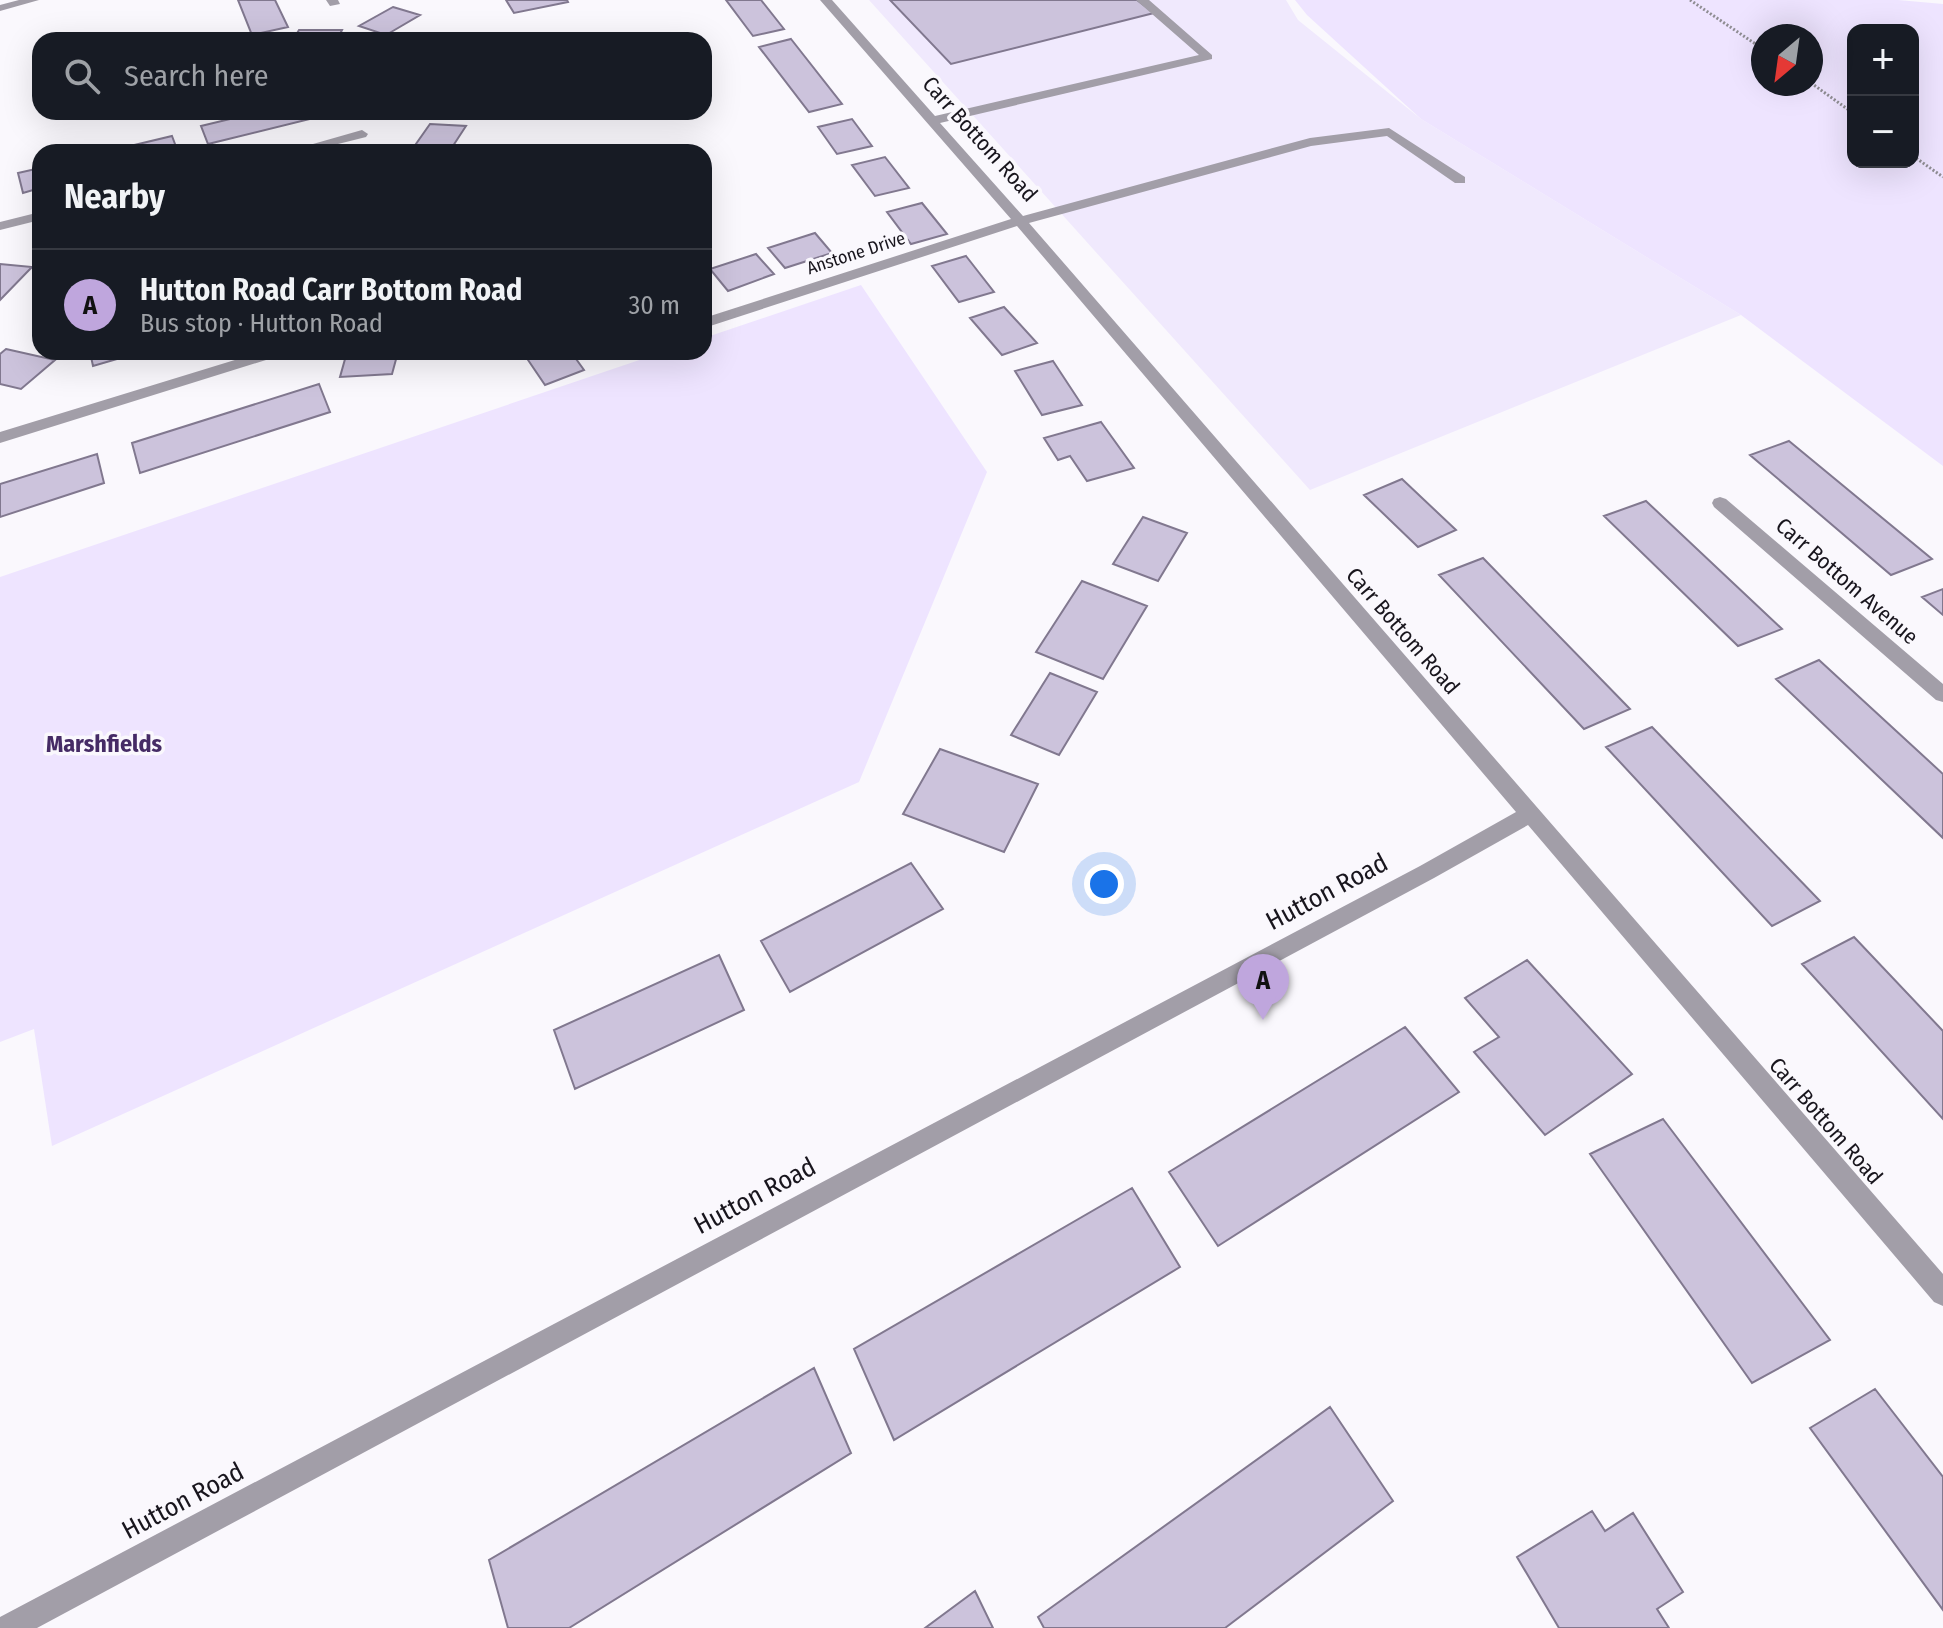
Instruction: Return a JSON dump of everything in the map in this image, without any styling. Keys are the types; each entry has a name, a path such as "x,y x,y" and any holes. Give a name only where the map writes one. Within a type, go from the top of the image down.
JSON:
{"street":[{"path":"0,8 33,0"},
{"name":"Carr Bottom Road","path":"826,0 1943,1293"},
{"path":"931,121 1208,57 1142,0"},
{"name":"Anstone Drive","path":"712,320 1020,221 1310,142 1389,132 1460,180"},
{"path":"323,144 362,134"},
{"path":"0,226 32,218"},
{"path":"0,438 251,360"},
{"name":"Carr Bottom Avenue","path":"1720,503 1943,695"},
{"name":"Hutton Road","path":"8,1628 1427,872 1528,815"}],"path":[{"path":"1690,0 1751,41"},
{"path":"1823,92 1847,109"},
{"path":"1919,160 1943,177"}],"shaded area":[{"path":"869,0 1286,0 1298,20 1421,119 1741,315 1310,490"},
{"path":"1295,0 1898,0 1943,4 1943,466 1741,315 1421,119 1307,15"},
{"path":"861,285 987,472 859,782 52,1146 34,1029 0,1042 0,577 639,360 712,360 712,335"}],"building":[{"path":"238,0 275,0 288,27 251,32"},
{"path":"506,0 567,0 568,2 514,13"},
{"path":"726,0 761,0 784,29 753,36"},
{"path":"890,0 1137,0 1154,13 951,64"},
{"path":"393,7 420,15 391,32 377,32 359,26"},
{"path":"299,30 342,30 341,32"},
{"path":"791,39 842,104 809,112 759,47"},
{"path":"852,119 872,146 837,154 818,127"},
{"path":"226,120 306,120 208,144 201,126"},
{"path":"430,124 466,126 454,144 416,144"},
{"path":"172,136 175,144 138,144"},
{"path":"885,157 909,188 875,196 852,165"},
{"path":"32,170 32,190 23,193 18,173"},
{"path":"922,203 947,234 911,244 887,212"},
{"path":"815,233 832,253 785,268 768,248"},
{"path":"756,254 774,274 728,291 712,268"},
{"path":"966,256 994,292 959,302 932,266"},
{"path":"0,264 32,267 0,300"},
{"path":"1004,307 1037,343 1002,355 970,318"},
{"path":"6,349 32,355 32,360 55,360 21,389 0,384 0,354"},
{"path":"92,360 114,360 93,366"},
{"path":"345,360 396,360 392,374 340,377"},
{"path":"528,360 577,360 584,370 545,385"},
{"path":"1053,361 1082,405 1042,415 1015,371"},
{"path":"319,384 330,412 140,473 132,443"},
{"path":"1101,422 1134,468 1087,481 1070,456 1058,460 1044,438"},
{"path":"1789,441 1932,559 1891,575 1750,455"},
{"path":"97,454 104,483 0,517 0,484"},
{"path":"1402,479 1456,530 1418,547 1364,495"},
{"path":"1646,501 1782,629 1738,646 1604,516"},
{"path":"1143,517 1187,533 1158,581 1113,564"},
{"path":"1483,558 1630,709 1584,729 1439,575"},
{"path":"1082,581 1147,606 1103,679 1036,652"},
{"path":"1943,589 1943,615 1922,597"},
{"path":"1819,660 1943,774 1943,838 1776,679"},
{"path":"1050,673 1097,692 1059,755 1011,735"},
{"path":"1652,727 1820,901 1772,926 1606,747"},
{"path":"940,749 1038,784 1004,852 903,814"},
{"path":"911,863 943,909 790,992 761,941"},
{"path":"1854,937 1943,1031 1943,1119 1802,964"},
{"path":"719,955 744,1010 575,1089 554,1030"},
{"path":"1527,960 1632,1074 1545,1135 1474,1052 1499,1037 1465,998"},
{"path":"1405,1027 1459,1092 1218,1246 1169,1172"},
{"path":"1663,1119 1830,1340 1752,1383 1590,1154"},
{"path":"1132,1188 1180,1267 894,1440 854,1349"},
{"path":"814,1368 851,1453 569,1628 508,1628 489,1560"},
{"path":"1875,1389 1943,1477 1943,1610 1810,1428"},
{"path":"1330,1407 1393,1501 1225,1628 1044,1628 1038,1617"},
{"path":"1592,1511 1605,1531 1633,1513 1683,1592 1657,1609 1669,1628 1559,1628 1517,1557"},
{"path":"975,1591 993,1628 925,1628"}],"place":[{"name":"Hutton Road Carr Bottom Road","path":"1263,1020"}],"district":[{"name":"Marshfields","path":"104,744"}]}
